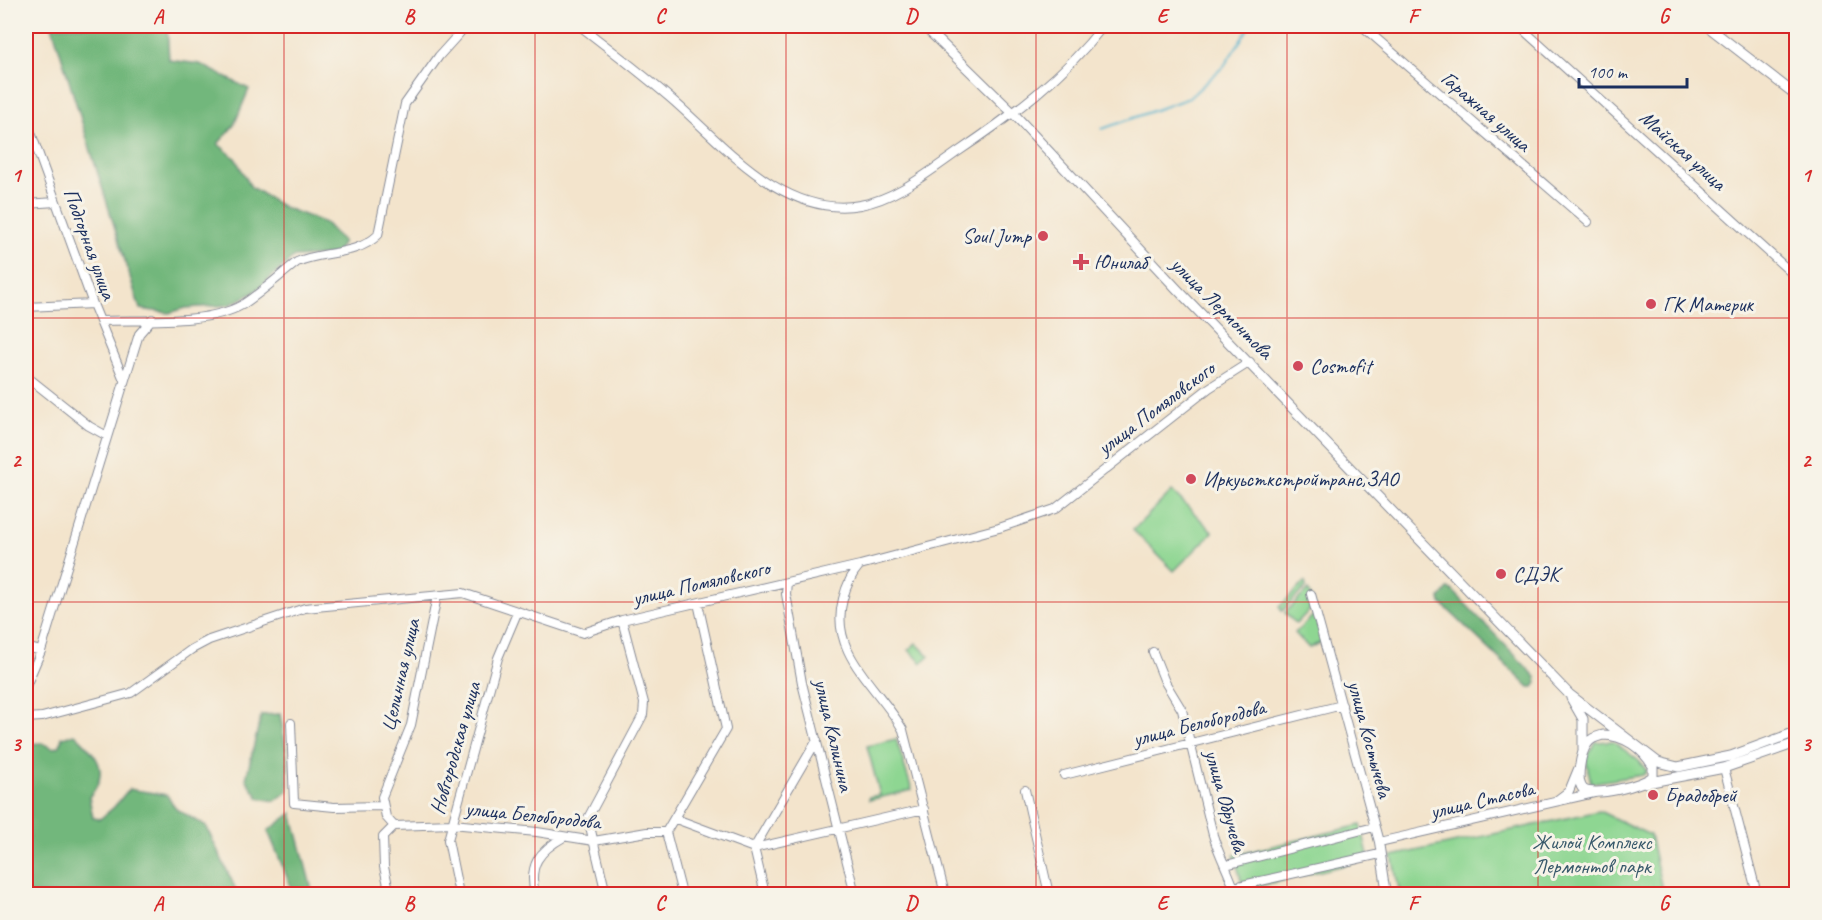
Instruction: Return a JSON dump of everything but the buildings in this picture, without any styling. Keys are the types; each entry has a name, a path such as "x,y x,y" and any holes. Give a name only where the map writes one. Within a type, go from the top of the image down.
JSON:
{"main road":[{"name":"улица Лермонтова","path":"924,26 1013,113 1177,290 1250,362 1569,694 1658,762 1686,766 1731,756 1797,732"},
{"path":"1707,26 1797,95"},
{"name":"улица Лермонтова","path":"1569,694 1583,719 1582,754"},
{"path":"1641,784 1650,780 1654,771 1651,762 1638,748 1623,738 1603,735 1594,737 1582,754 1581,785 1584,790 1594,793 1641,784 1724,768 1797,742"}],"street":[{"path":"100,321 202,316 231,309 240,305 297,262 307,258 343,253 370,242 378,235 405,104 439,56 466,26"},
{"path":"580,26 661,90 759,176 811,204 831,207 849,207 883,197 918,178 1013,113 1044,87 1103,26"},
{"name":"Гаражная улица","path":"1362,26 1588,222"},
{"name":"Майская улица","path":"1519,26 1797,277"},
{"name":"Подгорная улица","path":"26,118 93,304 124,380"},
{"path":"26,204 56,202"},
{"path":"26,307 93,304"},
{"path":"26,686 40,651 139,334 152,319"},
{"name":"улица Помяловского","path":"26,718 42,717 131,693 192,649 209,640 305,608 463,594 579,633 622,620 860,565 999,528 1055,508 1209,388 1250,362"},
{"path":"26,376 89,426 107,436"},
{"path":"860,565 848,583 840,608 843,638 851,658 903,730 945,894"},
{"name":"улица Калинина","path":"787,582 789,613 855,894"},
{"name":"улица Костычева","path":"1311,594 1379,842 1387,894"},
{"name":"Целинная улица","path":"383,806 384,790 411,725 437,596"},
{"path":"682,894 666,832 676,819 726,729 698,603"},
{"name":"Новгородская улица","path":"459,894 448,840 498,658 517,613"},
{"path":"606,894 588,818 643,715 644,703 622,620"},
{"path":"26,647 40,651"},
{"name":"улица Обручева","path":"1153,652 1165,682 1182,710 1213,835 1235,891"},
{"name":"улица Белобородова","path":"1064,775 1342,705"},
{"path":"291,723 294,803 298,806 383,806 386,816 394,826 383,837 384,867 390,894"},
{"path":"765,894 754,848 817,740"},
{"name":"улица Лермонтова","path":"1550,803 1563,798 1569,790 1582,754"},
{"path":"1724,768 1757,894"},
{"path":"1025,790 1049,894"},
{"name":"улица Стасова","path":"1379,842 1594,793"},
{"path":"676,819 754,848 924,809"},
{"name":"улица Белобородова","path":"394,826 452,824 594,841 647,832 666,832"},
{"path":"1226,865 1374,827"},
{"path":"535,894 532,883 534,867 543,851 564,837"},
{"path":"1235,891 1380,854"}],"green space":[{"path":"52,26 167,26 169,60 200,64 249,89 234,125 218,144 235,158 251,187 283,207 325,223 343,242 335,255 294,257 253,293 229,305 186,308 169,313 140,309"},
{"path":"1172,491 1213,532 1174,571 1133,530"},
{"path":"1305,582 1306,587 1282,611 1279,607"},
{"path":"1448,589 1452,590 1536,677 1537,683 1534,687 1529,687 1441,603 1440,598"},
{"path":"1308,590 1314,605 1296,624 1285,613"},
{"path":"1317,612 1324,641 1309,648 1295,633"},
{"path":"916,643 929,656 922,663 909,650"},
{"path":"280,714 288,761 288,791 275,801 259,798 246,779 261,715"},
{"path":"75,734 95,756 100,771 96,788 89,797 93,818 100,819 129,789 167,795 176,809 206,826 238,894 26,894 26,744 42,743 53,748 60,746 62,737"},
{"path":"896,739 912,790 869,800 869,797 880,795 867,746"},
{"path":"1613,741 1639,761 1647,771 1643,775 1591,783 1586,760 1595,742"},
{"name":"Жилой Комплекс Лермонтов парк","path":"1599,811 1650,835 1663,894 1400,894 1392,856"},
{"path":"292,813 313,894 294,894 268,831"},
{"path":"1361,825 1369,859 1244,890 1234,855"}],"waterway":[{"path":"1102,129 1189,98 1224,66 1250,26"}],"place":[{"name":"Soul Jump","path":"1043,236"},
{"name":"Юнилаб","path":"1081,262"},
{"name":"ГК Материк","path":"1651,304"},
{"name":"Cosmofit","path":"1298,366"},
{"name":"Иркуьсткстройтранс,ЗАО","path":"1191,479"},
{"name":"СДЭК","path":"1501,574"},
{"name":"Брадобрей","path":"1653,795"}]}
